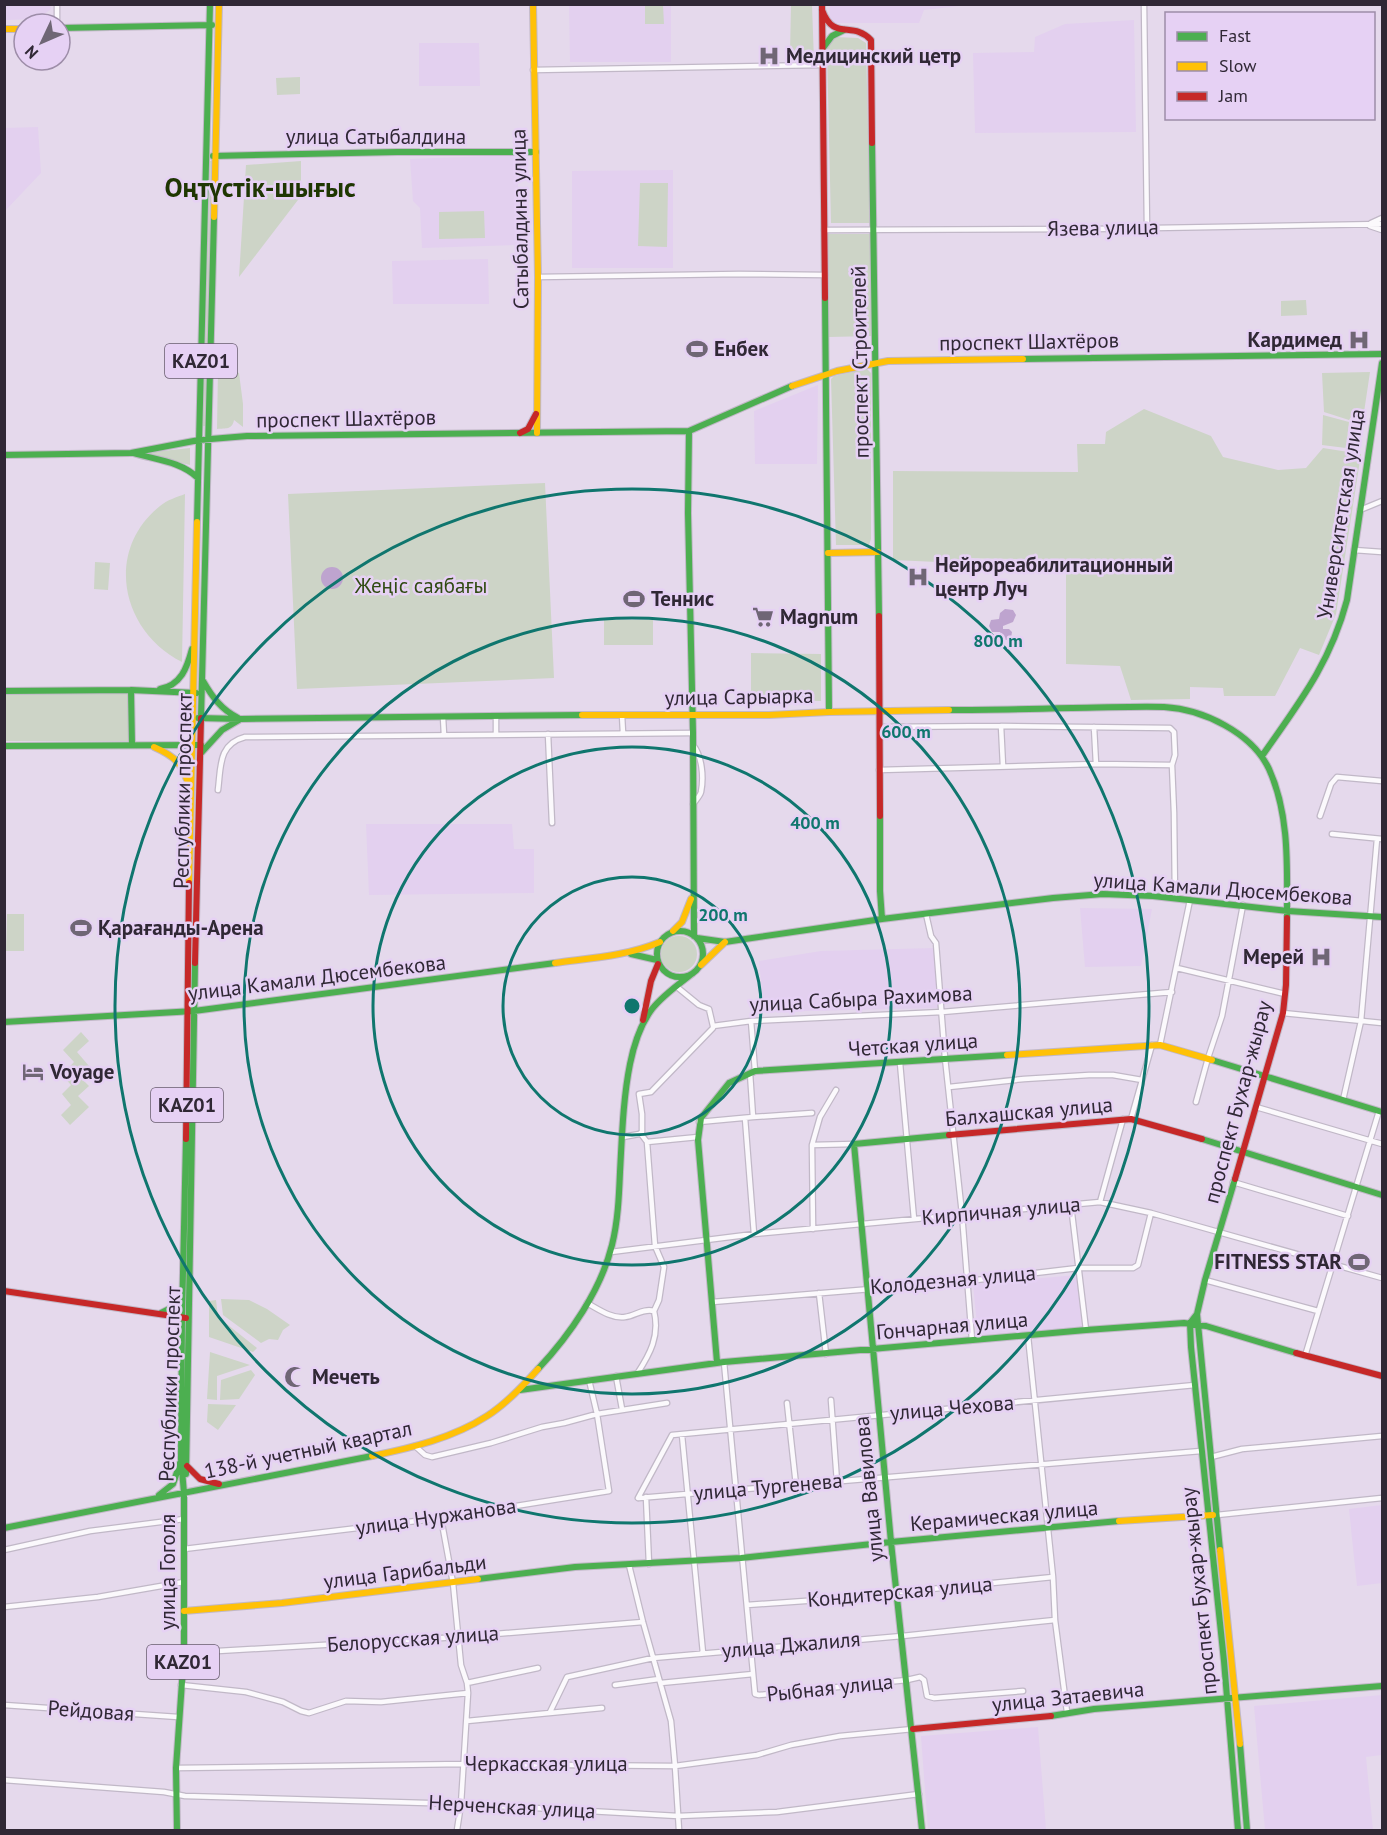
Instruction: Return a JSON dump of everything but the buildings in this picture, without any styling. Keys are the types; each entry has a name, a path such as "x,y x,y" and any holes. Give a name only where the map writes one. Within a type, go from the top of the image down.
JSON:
{"main road":[{"name":"Республики проспект","path":"184,1493 187,1466 185,1318 191,1011 191,795 210,4"},
{"name":"Республики проспект","path":"184,1493 181,1459 182,1327 185,1318 182,1298 201,753 219,4"},
{"name":"Сатыбалдина улица","path":"533,4 538,277 537,433"},
{"name":"проспект Строителей","path":"822,7 829,25 834,28 856,30 872,40 880,711"},
{"name":"проспект Строителей","path":"822,7 829,712"},
{"path":"72,28 219,26"},
{"path":"823,50 832,36 848,29"},
{"name":"улица Сатыбалдина","path":"216,156 536,152"},
{"path":"206,155 216,156"},
{"name":"проспект Шахтёров","path":"4,455 131,453 207,439 288,435 689,431 780,391 851,366 875,362 1130,356 1383,354"},
{"name":"Университетская улица","path":"1262,756 1313,685 1338,634 1347,600 1383,363"},
{"path":"518,434 528,429 537,411"},
{"path":"689,431 688,513 695,937"},
{"path":"131,453 167,460 186,467 192,470 198,478"},
{"path":"828,553 878,552"},
{"path":"4,691 164,689 173,685 188,668 194,640"},
{"path":"203,681 217,705 241,719"},
{"path":"135,690 202,693"},
{"path":"132,745 135,690"},
{"name":"улица Сарыарка","path":"193,718 769,715 1166,707 1190,710 1217,720 1246,738 1262,756"},
{"path":"880,711 879,891 882,919"},
{"path":"201,753 224,727 241,719"},
{"path":"151,745 174,756 184,768 191,795"},
{"path":"4,746 201,745"},
{"name":"проспект Бухар-жырау","path":"1237,1829 1227,1699 1195,1385 1193,1324 1283,1013 1288,911 1288,865 1284,815 1281,798 1262,756"},
{"path":"520,1390 587,1304 603,1273 610,1252 618,1206 631,1060 643,1024 651,981 658,962 657,948 660,942 682,922 694,893"},
{"name":"улица Камали Дюсембекова","path":"695,937 725,942 882,919 1103,894 1175,898 1288,911 1383,917"},
{"path":"668,934 681,931 695,937 703,953 698,968"},
{"path":"628,953 660,942"},
{"path":"643,1024 651,1010 693,974 725,942"},
{"path":"628,953 658,962 664,971 675,977 693,974"},
{"name":"улица Камали Дюсембекова","path":"7,1022 191,1011 628,953"},
{"name":"Четская улица","path":"699,1122 729,1083 753,1072 1152,1045 1160,1045 1208,1058 1381,1111"},
{"name":"Балхашская улица","path":"854,1144 1131,1119 1242,1150 1383,1195"},
{"path":"699,1122 698,1137 706,1240 720,1362"},
{"name":"улица Вавилова","path":"854,1144 878,1415 922,1830"},
{"path":"4,1291 185,1318"},
{"path":"159,1314 177,1305 182,1298"},
{"path":"159,1314 177,1322 182,1327"},
{"name":"проспект Бухар-жырау","path":"1193,1324 1211,1457 1247,1830"},
{"name":"Гончарная улица","path":"520,1390 720,1362 1086,1330 1193,1324 1383,1376"},
{"name":"138-й учетный квартал","path":"4,1528 415,1446 463,1428 504,1404 520,1390"},
{"path":"150,1500 173,1484 181,1459"},
{"path":"187,1466 196,1476 205,1481 228,1485"},
{"name":"улица Гоголя","path":"177,1830 178,1717 184,1653 184,1493"},
{"name":"Керамическая улица","path":"629,1565 741,1558 891,1542 1217,1515"},
{"name":"улица Гарибальди","path":"184,1611 282,1604 575,1568 629,1565"},
{"name":"улица Затаевича","path":"913,1729 1024,1719 1117,1706 1383,1686"}],"street":[{"path":"1144,4 1147,228"},
{"path":"533,69 824,65"},
{"path":"1368,225 1383,218"},
{"name":"Язева улица","path":"824,230 1383,224"},
{"path":"1368,225 1383,230"},
{"path":"538,277 825,275"},
{"path":"1359,510 1383,501"},
{"path":"1354,550 1383,552"},
{"path":"622,715 623,733"},
{"path":"496,716 496,735"},
{"path":"443,717 444,735"},
{"path":"1001,726 1003,766"},
{"path":"880,727 1170,728 1174,732 1175,755 1172,765 1175,898"},
{"path":"1094,727 1096,764"},
{"path":"218,790 221,760 228,746 235,740 262,736 693,733"},
{"path":"548,734 552,823"},
{"path":"879,770 1096,764 1172,765"},
{"path":"1320,816 1331,784 1337,777 1383,782"},
{"path":"1332,834 1380,839 1374,865 1361,1021 1343,1100"},
{"path":"1374,865 1383,866"},
{"path":"1160,1045 1190,900"},
{"path":"1196,1102 1222,1016 1243,905"},
{"path":"926,914 931,936 936,943 972,1340"},
{"path":"1177,968 1285,994"},
{"path":"637,1374 649,1357 655,1342 654,1311 659,1300 664,1267 655,1246 647,1142 641,1134 642,1114 639,1094 651,1092 713,1028 709,1009 699,1005 676,987"},
{"name":"улица Сабыра Рахимова","path":"713,1026 942,1012 1172,992"},
{"path":"1283,1013 1383,1023"},
{"path":"751,1022 753,1117"},
{"path":"1131,1119 1152,1045"},
{"path":"900,1063 914,1219"},
{"path":"949,1087 1089,1075 1113,1075 1142,1080"},
{"path":"813,1229 812,1145 820,1117 836,1090"},
{"path":"1256,1107 1383,1144"},
{"path":"1305,1356 1370,1140 1381,1111"},
{"path":"699,1122 812,1113"},
{"path":"746,1118 754,1234"},
{"path":"1100,1202 1123,1119"},
{"path":"623,1137 641,1134"},
{"path":"647,1142 698,1137"},
{"name":"Балхашская улица","path":"812,1145 854,1144"},
{"path":"1233,1182 1348,1216"},
{"name":"Кирпичная улица","path":"610,1252 754,1234 1100,1202 1220,1231 1383,1278"},
{"path":"1071,1205 1086,1330"},
{"name":"Колодезная улица","path":"712,1302 968,1281 1078,1268 1137,1267 1151,1213"},
{"path":"1205,1280 1318,1311"},
{"path":"819,1293 826,1354"},
{"path":"587,1304 616,1317 625,1317 647,1310 654,1311"},
{"path":"1028,1336 1066,1712"},
{"path":"615,1685 753,1674 730,1430 720,1362"},
{"path":"616,1376 622,1409"},
{"name":"улица Нуржанова","path":"184,1549 441,1518 609,1491 597,1414 589,1380"},
{"name":"улица Чехова","path":"682,1435 1195,1385"},
{"path":"831,1400 837,1482"},
{"path":"415,1446 432,1457 597,1414 668,1403"},
{"path":"787,1403 796,1485"},
{"name":"улица Тургенева","path":"682,1435 672,1435 638,1498 1201,1451"},
{"path":"682,1435 703,1653"},
{"path":"1211,1457 1242,1449 1383,1436"},
{"path":"646,1497 649,1564"},
{"name":"Керамическая улица","path":"1217,1515 1383,1498"},
{"path":"441,1518 453,1583 461,1665 468,1693 461,1804 457,1830"},
{"path":"4,1550 90,1531 184,1519"},
{"path":"629,1565 671,1721 679,1830"},
{"name":"Кондитерская улица","path":"747,1605 1053,1577"},
{"path":"4,1607 98,1597 184,1582"},
{"name":"улица Джалиля","path":"550,1712 567,1677 653,1658 1055,1620"},
{"name":"Белорусская улица","path":"184,1653 459,1637 643,1622"},
{"path":"467,1683 538,1668"},
{"name":"Рыбная улица","path":"753,1674 754,1693 759,1695 907,1680"},
{"path":"907,1680 923,1678 927,1696 934,1698 1023,1691"},
{"path":"181,1685 246,1692 283,1702 309,1713 346,1701 381,1702 468,1693"},
{"name":"Рейдовая","path":"4,1705 178,1717"},
{"path":"467,1721 602,1708"},
{"name":"Черкасская улица","path":"176,1768 464,1764 675,1766 757,1755 791,1745 840,1736 913,1729"},
{"name":"Нерченская улица","path":"4,1780 164,1792 176,1795 461,1804 678,1816 777,1812 919,1794"}],"shaded area":[{"path":"4,5 50,5 51,9 47,12 12,12 12,20 5,20"},
{"path":"569,5 671,5 671,62 570,62"},
{"path":"830,5 968,5 924,10 919,23 829,23"},
{"path":"1134,20 1136,132 975,133 973,53 1034,52 1035,37 1065,24"},
{"path":"419,43 479,43 480,86 419,86"},
{"path":"38,127 41,173 5,211 5,128"},
{"path":"517,155 520,245 422,248 420,208 413,201 410,159"},
{"path":"673,170 673,268 572,268 572,171"},
{"path":"488,259 489,304 393,304 392,261"},
{"path":"818,385 817,464 755,464 754,411"},
{"path":"332,567 340,570 343,578 340,586 332,589 324,586 321,578 324,570"},
{"path":"1005,609 1013,610 1016,615 1013,622 1003,626 1003,629 1009,629 1012,632 1011,638 1007,640 1002,639 1000,632 992,632 989,626 991,620 999,619 1000,613"},
{"path":"366,824 512,824 514,849 534,849 534,893 369,895"},
{"path":"1080,908 1152,909 1141,966 1085,967"},
{"path":"934,948 938,1008 764,1012 759,961 821,951"},
{"path":"1077,1275 1082,1327 978,1336 973,1284"},
{"path":"1382,1505 1382,1583 1357,1586 1349,1509"},
{"path":"1382,1695 1382,1755 1366,1757 1373,1830 1265,1830 1254,1706"},
{"path":"1038,1727 1046,1830 928,1830 921,1736"}],"green space":[{"path":"645,5 663,5 664,24 645,24"},
{"path":"791,5 812,5 814,61 787,62 790,53"},
{"path":"835,37 858,38 866,43 870,223 831,223 827,50 829,42"},
{"path":"300,77 300,94 277,95 276,78"},
{"path":"210,161 213,161 206,426 203,426"},
{"path":"301,161 301,196 239,277 246,165"},
{"path":"640,183 668,183 667,247 638,246"},
{"path":"484,211 485,238 439,239 439,212"},
{"path":"828,234 871,234 872,336 829,337"},
{"path":"1306,300 1307,315 1281,316 1281,301"},
{"path":"867,369 871,373 871,539 869,545 836,545 831,379 834,376"},
{"path":"218,370 239,373 243,427 234,420 230,427 217,429"},
{"path":"1370,372 1363,419 1351,417 1349,420 1324,412 1322,373"},
{"path":"1144,409 1211,436 1223,457 1278,470 1306,468 1323,448 1361,454 1336,614 1319,655 1300,648 1275,696 1224,696 1223,688 1190,687 1190,699 1131,700 1120,666 1066,664 1066,560 961,558 960,563 893,560 893,471 1078,472 1077,444 1105,444 1106,432"},
{"path":"1323,415 1349,422 1346,448 1322,445"},
{"path":"190,448 190,465 144,453"},
{"name":"Жеңіс саябағы","path":"545,483 554,678 297,689 288,494"},
{"path":"185,494 182,662 161,648 145,631 133,611 127,589 126,567 131,545 142,524 160,506"},
{"path":"95,562 110,563 108,590 94,589"},
{"path":"604,620 653,620 653,645 604,645"},
{"path":"751,653 821,654 821,701 751,700"},
{"path":"5,694 131,694 130,741 5,741"},
{"path":"7,914 24,914 24,951 6,951"},
{"path":"679,936 692,941 697,954 692,967 679,972 666,967 661,954 666,941"},
{"path":"81,1032 89,1041 77,1052 89,1066 79,1076 89,1086 78,1096 89,1107 70,1125 61,1115 71,1105 62,1094 71,1085 62,1075 74,1062 63,1050"},
{"path":"221,1299 249,1300 290,1325 283,1330 278,1340 269,1339 261,1343 223,1315"},
{"path":"216,1300 218,1317 257,1348 253,1352 209,1337 209,1301"},
{"path":"210,1352 250,1365 217,1376 217,1400 207,1399"},
{"path":"251,1370 255,1375 239,1399 220,1400 221,1380"},
{"path":"208,1404 236,1405 218,1430 207,1422"}],"traffic: fast":[{"path":"197,522 210,4"},
{"path":"72,28 212,25"},
{"path":"823,48 832,36 844,30"},
{"path":"872,143 879,616"},
{"path":"213,156 536,152"},
{"path":"201,718 214,217"},
{"path":"825,298 829,712"},
{"path":"1023,359 1382,354"},
{"path":"1262,756 1312,682 1340,623 1347,600 1382,363"},
{"path":"4,455 131,453 199,440 247,436 689,431 792,386"},
{"path":"689,431 688,513 693,733 694,936"},
{"path":"133,453 176,464 198,478"},
{"path":"160,689 178,680 188,663 192,649"},
{"path":"203,681 218,702 238,718"},
{"path":"131,690 132,745"},
{"path":"4,691 131,690 196,693"},
{"path":"949,710 1164,707 1194,712 1225,725 1251,744 1261,756 1276,787 1286,842 1287,918"},
{"path":"198,718 582,715"},
{"path":"201,753 222,730 239,720"},
{"path":"4,746 201,745"},
{"path":"880,816 882,919"},
{"path":"697,938 725,942 882,919 1103,894 1153,896 1288,911 1382,917"},
{"path":"680,931 696,938 703,954 696,970 680,977 664,970 657,954 664,938 680,931"},
{"path":"631,954 657,960"},
{"path":"186,1474 195,963"},
{"path":"4,1022 194,1011 555,963"},
{"path":"538,1369 573,1327 592,1295 607,1262 617,1218 626,1091 638,1035 656,1004 693,973"},
{"path":"717,1362 698,1140 701,1118 729,1083 755,1071 1007,1055"},
{"path":"1212,1060 1382,1112"},
{"path":"922,1830 891,1542 854,1144 949,1135"},
{"path":"177,1830 176,1768 184,1653 184,1493 181,1459 186,1139"},
{"path":"1202,1139 1382,1195"},
{"path":"1220,1550 1197,1314 1235,1179"},
{"path":"161,1313 177,1305 182,1298"},
{"path":"1197,1314 1190,1323 1191,1347 1224,1661 1238,1830"},
{"path":"520,1390 724,1362 1184,1323 1206,1326 1296,1353"},
{"path":"4,1528 372,1456"},
{"path":"159,1495 173,1484 180,1463"},
{"path":"478,1579 575,1567 741,1558 1119,1521"},
{"path":"1051,1716 1094,1709 1382,1686"},
{"path":"1240,1744 1247,1830"}],"traffic: slow":[{"path":"214,217 219,4"},
{"path":"533,4 538,277 537,433"},
{"path":"4,29 12,29"},
{"path":"792,386 837,371 888,361 1023,359"},
{"path":"189,883 197,522"},
{"path":"828,553 878,552"},
{"path":"582,715 769,715 949,710"},
{"path":"154,747 174,758 182,768 190,789"},
{"path":"673,931 682,922 691,899"},
{"path":"555,963 622,953 660,942"},
{"path":"701,965 725,942"},
{"path":"1007,1055 1160,1045 1212,1060"},
{"path":"372,1456 431,1441 474,1424 508,1400 538,1369"},
{"path":"1119,1521 1213,1515"},
{"path":"1220,1550 1240,1744"},
{"path":"184,1611 282,1603 478,1579"}],"traffic: jam":[{"path":"822,4 825,298"},
{"path":"822,10 832,25 857,31 871,40 872,143"},
{"path":"520,433 528,429 536,414"},
{"path":"879,616 880,816"},
{"path":"195,963 201,718"},
{"path":"186,1139 189,883"},
{"path":"1235,1179 1283,1013 1286,985 1287,918"},
{"path":"643,1020 651,981 658,964"},
{"path":"949,1135 1131,1119 1202,1139"},
{"path":"4,1291 186,1318"},
{"path":"1296,1353 1382,1376"},
{"path":"187,1466 200,1479 219,1484"},
{"path":"913,1729 1051,1716"}],"place":[{"name":"Медицинский цетр","path":"769,56"},
{"name":"Кардимед","path":"1359,340"},
{"name":"Енбек","path":"697,349"},
{"name":"Нейрореабилитационный центр Луч","path":"918,577"},
{"name":"Теннис","path":"634,599"},
{"name":"Magnum","path":"763,617"},
{"name":"Қарағанды-Арена","path":"81,928"},
{"name":"Мерей","path":"1321,957"},
{"name":"Voyage","path":"33,1072"},
{"name":"FITNESS STAR","path":"1359,1262"},
{"name":"Мечеть","path":"295,1377"}],"district":[{"name":"Оңтүстік-шығыс","path":"260,188"}]}
